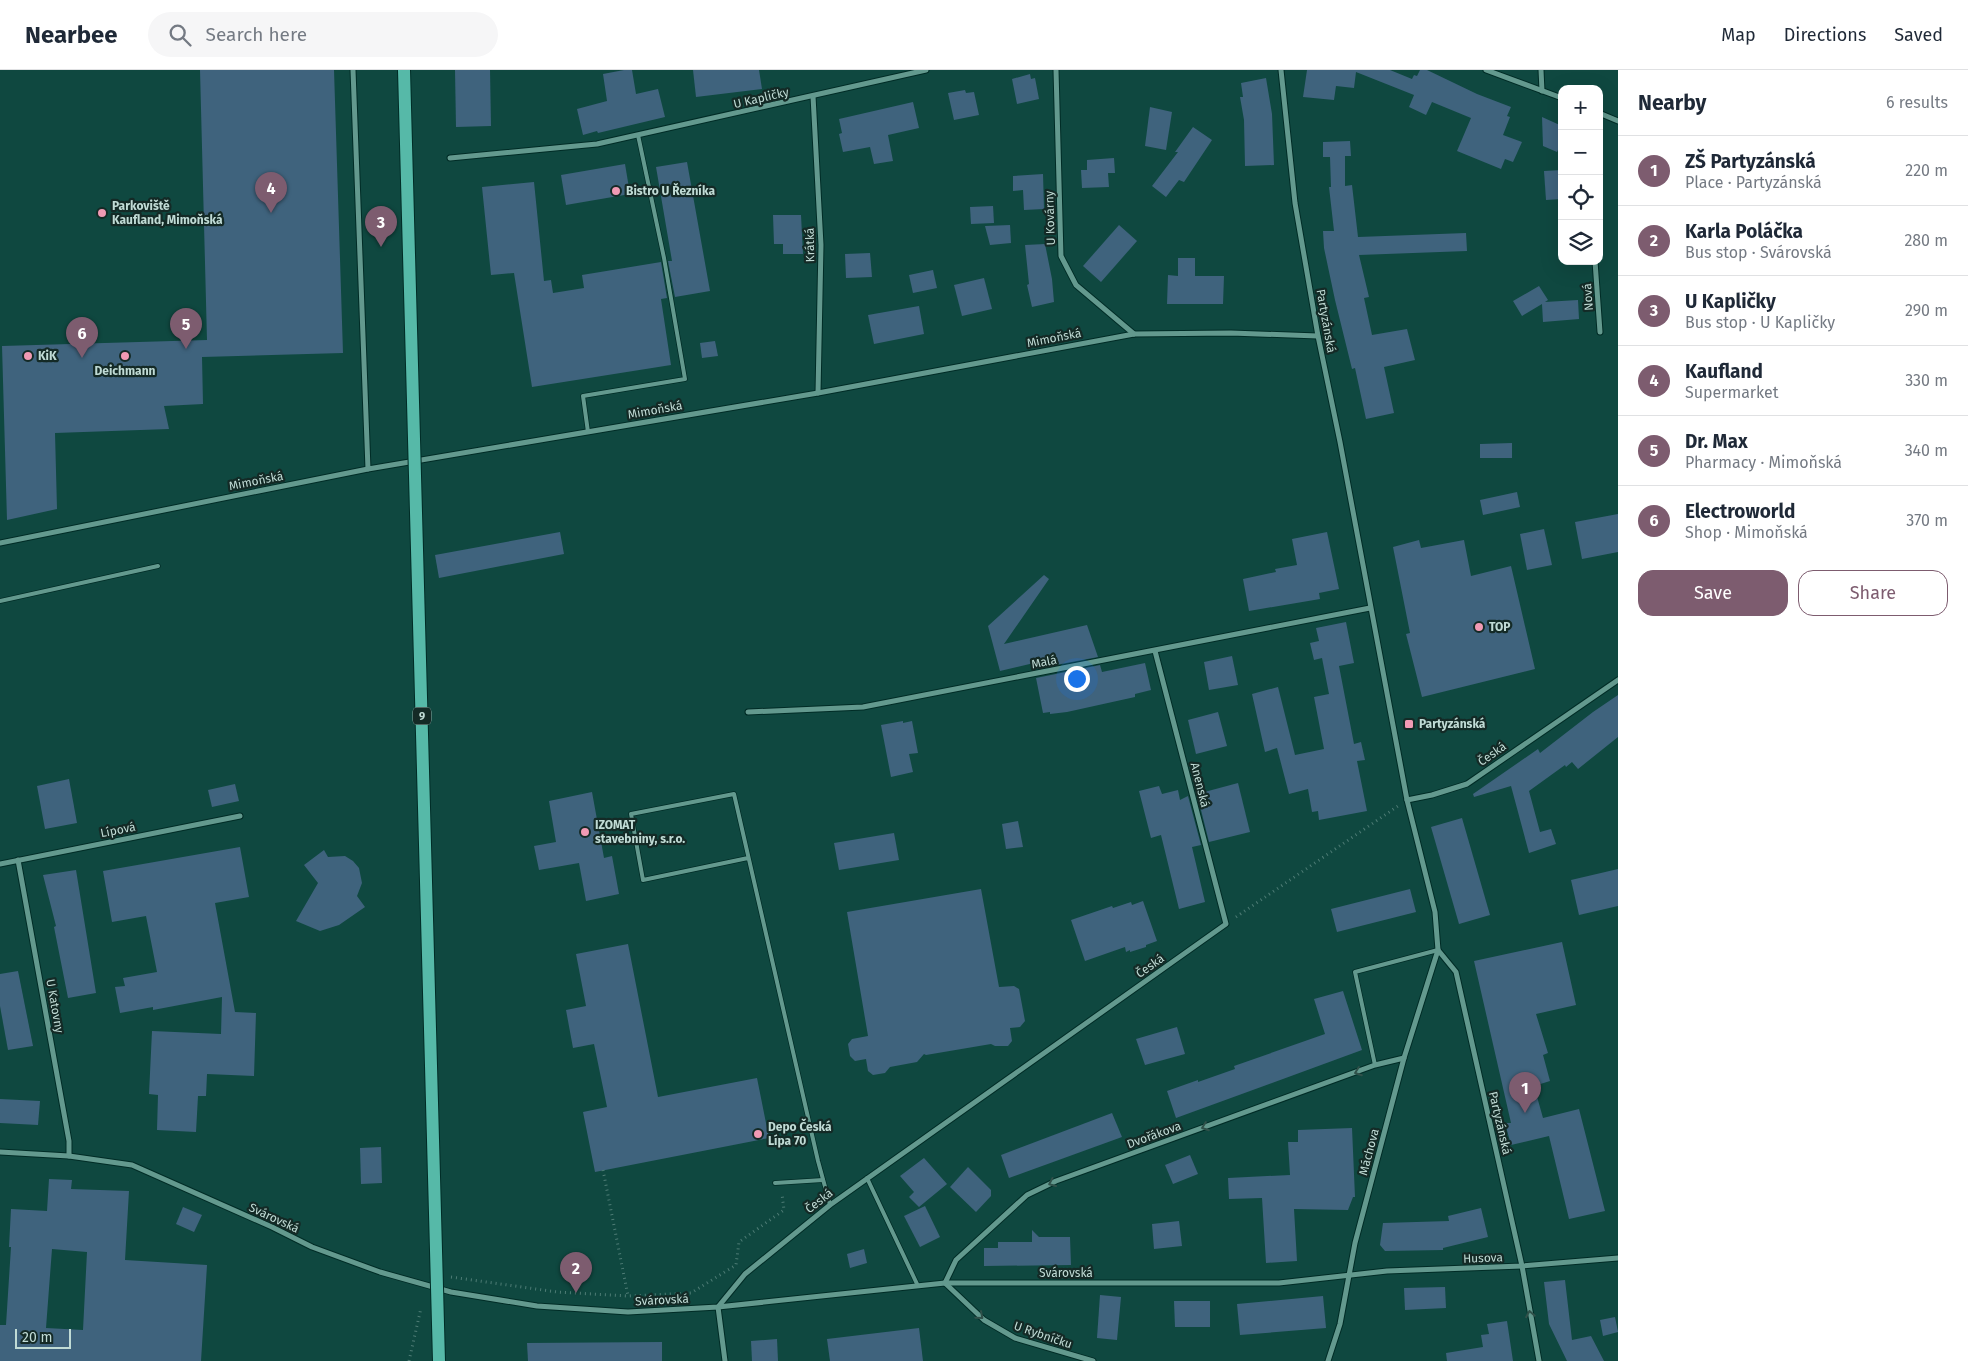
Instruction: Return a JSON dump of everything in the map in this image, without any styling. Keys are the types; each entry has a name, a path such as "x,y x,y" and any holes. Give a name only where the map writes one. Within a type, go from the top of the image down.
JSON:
{"main road":[{"name":"9","path":"404,70 439,1361"}],"street":[{"path":"353,70 368,469"},
{"name":"U Kapličky","path":"450,158 596,144 926,70"},
{"name":"U Kovárny","path":"1056,70 1061,256 1076,285 1134,334"},
{"name":"Partyzánská","path":"1281,70 1295,203 1318,336 1340,442 1407,800 1435,912 1438,950 1456,972 1522,1266 1539,1361"},
{"path":"1486,70 1558,97"},
{"path":"1541,70 1542,91"},
{"name":"Krátká","path":"813,96 820,246 818,393"},
{"path":"1603,115 1618,121"},
{"name":"Nová","path":"1595,265 1600,332"},
{"name":"Mimoňská","path":"0,543 368,469 818,393 1134,334 1231,333 1318,336"},
{"name":"Malá","path":"748,712 863,707 1370,608"},
{"name":"Anenská","path":"1156,651 1226,924"},
{"name":"Česká","path":"1407,800 1432,795 1467,784 1618,680"},
{"name":"Lípová","path":"0,864 240,816"},
{"name":"U Katovny","path":"18,860 69,1141 69,1156"},
{"name":"Česká","path":"718,1307 745,1274 830,1205 1226,924"},
{"name":"Máchova","path":"1328,1361 1340,1324 1356,1243 1404,1058 1438,950"},
{"name":"Dvořákova","path":"945,1283 956,1260 1027,1195 1056,1181 1375,1065 1404,1058"},
{"name":"Svárovská","path":"0,1152 69,1156 132,1165 272,1227 312,1247 380,1272 451,1292 537,1306 628,1312 718,1307 945,1283 1279,1283 1349,1275"},
{"name":"Husova","path":"1349,1275 1387,1271 1522,1266 1618,1258"},
{"name":"U Rybníčku","path":"945,1283 984,1320 1015,1338 1093,1361"},
{"path":"718,1307 725,1361"}],"lane":[{"path":"588,432 583,396 685,379 664,258 638,135"},
{"path":"0,600 158,566"},
{"path":"748,858 643,880 632,814 734,794 830,1205"},
{"path":"1375,1065 1355,972 1438,950"},
{"path":"867,1178 918,1286"},
{"path":"775,1183 823,1180"}],"path":[{"path":"1226,924 1407,800"},
{"path":"603,1170 628,1296"},
{"path":"444,1276 557,1292 628,1296 691,1294 736,1265 739,1242 784,1210 782,1194"},
{"path":"409,1361 422,1301"}],"building":[{"path":"200,70 334,70 343,353 202,357 203,404 164,406 169,429 55,433 57,509 7,520 2,346 207,340"},
{"path":"455,70 490,70 491,126 456,127"},
{"path":"632,70 636,94 658,89 665,117 583,135 577,109 607,101 603,74"},
{"path":"693,70 759,70 762,89 696,97"},
{"path":"1307,70 1390,70 1412,79 1414,75 1417,76 1420,70 1427,70 1477,94 1511,107 1507,116 1510,117 1503,135 1522,142 1513,162 1505,159 1501,169 1457,151 1471,118 1432,102 1426,115 1409,107 1414,95 1356,72 1354,88 1336,86 1334,100 1303,97"},
{"path":"1030,74 1031,79 1035,78 1039,99 1017,104 1012,79"},
{"path":"1266,78 1272,114 1274,165 1245,166 1244,120 1240,97 1243,97 1241,83"},
{"path":"965,90 966,93 974,92 979,115 954,120 948,93"},
{"path":"913,102 919,128 888,135 893,161 874,164 870,147 843,152 839,134 842,133 839,119"},
{"path":"1150,107 1172,112 1166,150 1145,146"},
{"path":"1542,117 1558,124 1557,152 1543,146"},
{"path":"1193,127 1212,140 1184,182 1179,180 1166,197 1152,186 1178,152 1175,152"},
{"path":"1350,141 1351,156 1345,156 1345,186 1352,185 1358,237 1466,233 1467,251 1359,255 1369,297 1364,298 1372,335 1407,329 1415,360 1384,367 1394,413 1366,419 1355,368 1352,369 1335,300 1324,248 1323,231 1334,231 1329,187 1331,187 1330,157 1323,157 1323,142"},
{"path":"1114,158 1115,173 1108,173 1109,187 1082,188 1081,170 1087,170 1087,160"},
{"path":"687,162 710,291 675,297 668,261 672,261 656,167"},
{"path":"625,164 630,194 566,205 561,175"},
{"path":"1558,170 1558,199 1546,200 1544,171"},
{"path":"1043,174 1044,209 1024,210 1023,190 1013,191 1013,176"},
{"path":"534,182 544,281 551,280 553,293 584,288 582,275 661,262 667,298 661,299 671,365 532,387 514,273 491,275 482,187"},
{"path":"993,206 994,223 971,224 970,207"},
{"path":"773,215 801,215 803,254 783,254 783,244 774,244"},
{"path":"1010,225 1011,243 990,245 985,226"},
{"path":"1119,225 1137,241 1101,282 1083,266"},
{"path":"1045,244 1052,279 1054,302 1032,307 1027,285 1029,284 1025,245"},
{"path":"870,253 872,277 846,278 845,254"},
{"path":"1178,258 1195,258 1195,276 1224,276 1223,304 1167,304 1168,275 1178,276"},
{"path":"933,270 937,288 913,293 909,275"},
{"path":"984,278 992,309 962,316 954,285"},
{"path":"1539,286 1548,300 1545,302 1578,300 1579,319 1543,322 1542,304 1522,316 1513,301"},
{"path":"919,306 924,334 874,344 868,315"},
{"path":"715,341 718,356 702,358 700,343"},
{"path":"1512,443 1512,458 1480,458 1480,444"},
{"path":"1517,492 1520,507 1483,515 1480,500"},
{"path":"1618,514 1618,552 1582,559 1575,522"},
{"path":"1544,529 1552,565 1527,570 1520,534"},
{"path":"560,532 564,554 439,578 435,555"},
{"path":"1327,532 1339,589 1319,593 1320,599 1249,611 1243,579 1276,572 1275,569 1297,565 1292,539"},
{"name":"TOP","path":"1419,540 1421,548 1464,540 1471,576 1511,566 1535,669 1422,697 1406,634 1410,633 1393,547"},
{"path":"1044,575 1049,579 1004,644 1087,625 1098,657 1035,669 1034,663 1000,671 988,626"},
{"path":"1346,622 1354,663 1339,666 1354,744 1361,742 1365,760 1357,761 1367,811 1319,820 1318,811 1312,812 1308,789 1289,794 1277,748 1265,752 1252,694 1278,687 1295,755 1324,749 1314,697 1329,694 1322,658 1314,660 1310,643 1319,641 1316,628"},
{"path":"1232,656 1238,685 1209,690 1204,662"},
{"path":"1145,663 1151,690 1135,694 1135,697 1067,712 1043,713 1036,678 1100,665 1102,672"},
{"path":"1618,695 1618,737 1578,769 1572,762 1566,767 1565,765 1529,791 1540,832 1551,829 1556,844 1529,853 1511,786 1474,797 1473,794 1538,749 1540,753"},
{"path":"1218,712 1227,746 1196,754 1188,720"},
{"path":"903,721 903,723 912,721 918,753 909,754 913,772 891,777 881,725"},
{"path":"69,779 77,823 45,829 37,786"},
{"path":"1238,783 1250,832 1209,842 1197,794"},
{"path":"235,784 239,801 212,807 208,790"},
{"path":"1159,786 1162,794 1178,790 1180,800 1188,796 1201,845 1192,847 1205,902 1179,909 1161,835 1151,838 1139,791"},
{"path":"592,792 604,858 612,856 619,894 586,901 579,863 539,870 534,846 556,842 549,801"},
{"path":"1462,818 1490,915 1459,924 1431,827"},
{"path":"1018,821 1023,847 1006,849 1002,824"},
{"path":"894,833 899,860 839,870 834,843"},
{"path":"240,847 249,897 215,903 235,1012 256,1013 254,1076 207,1074 206,1096 198,1096 196,1132 157,1130 158,1095 149,1094 152,1031 221,1034 222,997 153,1010 153,1007 120,1013 115,987 125,986 123,978 157,972 146,916 112,922 103,871"},
{"path":"324,850 328,857 345,856 359,868 362,883 357,896 365,907 339,925 320,931 296,921 318,883 304,865"},
{"path":"1618,869 1618,906 1579,915 1571,880"},
{"path":"76,870 96,993 68,998 54,927 56,926 43,875"},
{"path":"981,889 999,987 1014,986 1019,989 1025,1021 1020,1027 1010,1028 1012,1041 1008,1046 995,1046 991,1044 924,1054 917,1062 890,1067 885,1073 873,1075 868,1071 866,1059 855,1061 850,1056 848,1044 852,1039 868,1036 847,912"},
{"path":"1410,889 1416,912 1337,932 1331,909"},
{"path":"1143,901 1157,941 1130,952 1130,950 1126,952 1125,947 1085,961 1071,920 1112,906 1113,908 1131,902 1132,905"},
{"path":"1562,942 1576,1005 1536,1014 1548,1053 1543,1055 1550,1081 1534,1086 1543,1118 1579,1109 1605,1211 1569,1219 1549,1136 1511,1145 1505,1123 1511,1123 1474,961"},
{"path":"628,944 658,1097 757,1078 769,1138 595,1172 583,1112 607,1107 594,1044 573,1048 566,1010 586,1006 576,954"},
{"path":"18,971 33,1046 8,1050 0,1006 0,974"},
{"path":"1343,991 1362,1050 1176,1118 1167,1091 1235,1069 1234,1066 1325,1034 1314,999"},
{"path":"1177,1027 1185,1054 1145,1065 1136,1039"},
{"path":"0,1099 40,1101 38,1125 0,1123"},
{"path":"1112,1113 1122,1137 1009,1178 1001,1155"},
{"path":"1352,1128 1355,1197 1353,1197 1348,1210 1294,1209 1297,1261 1266,1263 1262,1198 1229,1199 1228,1178 1290,1175 1288,1142 1298,1142 1298,1130"},
{"path":"381,1147 382,1183 361,1184 360,1148"},
{"path":"1190,1155 1198,1174 1173,1184 1165,1165"},
{"path":"924,1158 947,1184 919,1207 909,1197 914,1192 900,1176"},
{"path":"968,1167 991,1190 991,1196 976,1212 950,1187"},
{"path":"49,1179 72,1180 71,1189 129,1191 125,1260 207,1265 201,1361 0,1361 0,1325 6,1325 11,1247 9,1247 11,1209 47,1211","holes":["52,1249 87,1252 83,1330 46,1328"]},
{"path":"925,1206 940,1237 920,1247 904,1216"},
{"path":"183,1207 202,1215 194,1232 176,1224"},
{"path":"1481,1208 1488,1237 1443,1248 1443,1250 1385,1251 1380,1245 1383,1223 1449,1221 1448,1216"},
{"path":"1179,1221 1182,1246 1154,1249 1152,1224"},
{"path":"1032,1230 1039,1237 1070,1237 1071,1265 984,1266 984,1248 998,1248 998,1242 1032,1242"},
{"path":"864,1249 867,1263 850,1268 847,1254"},
{"path":"1565,1280 1572,1340 1591,1336 1604,1361 1567,1361 1549,1324 1544,1282"},
{"path":"1445,1287 1446,1308 1405,1310 1404,1288"},
{"path":"1100,1295 1121,1297 1117,1340 1097,1338"},
{"path":"1323,1296 1326,1328 1240,1335 1237,1304"},
{"path":"1174,1301 1210,1301 1210,1327 1175,1327"},
{"path":"1615,1317 1618,1332 1603,1336 1600,1320"},
{"path":"1507,1321 1513,1361 1447,1361 1446,1353 1483,1347 1481,1335 1489,1334 1487,1324"},
{"path":"919,1328 923,1361 830,1361 827,1339"},
{"path":"777,1339 778,1361 752,1361 751,1341"},
{"path":"662,1342 662,1361 528,1361 527,1343"}],"place":[{"name":"Bistro U Řezníka","path":"616,191"},
{"name":"Parkoviště Kaufland, Mimoňská","path":"102,213"},
{"name":"Kaufland","path":"271,213"},
{"name":"U Kapličky","path":"381,247"},
{"name":"Dr. Max","path":"186,349"},
{"name":"KiK","path":"28,356"},
{"name":"Deichmann","path":"125,356"},
{"name":"Electroworld","path":"82,358"},
{"name":"TOP","path":"1479,627"},
{"name":"Partyzánská","path":"1409,724"},
{"name":"IZOMAT stavebniny, s.r.o.","path":"585,832"},
{"name":"ZŠ Partyzánská","path":"1525,1113"},
{"name":"Depo Česká Lípa 70","path":"758,1134"},
{"name":"Karla Poláčka","path":"576,1293"}]}
